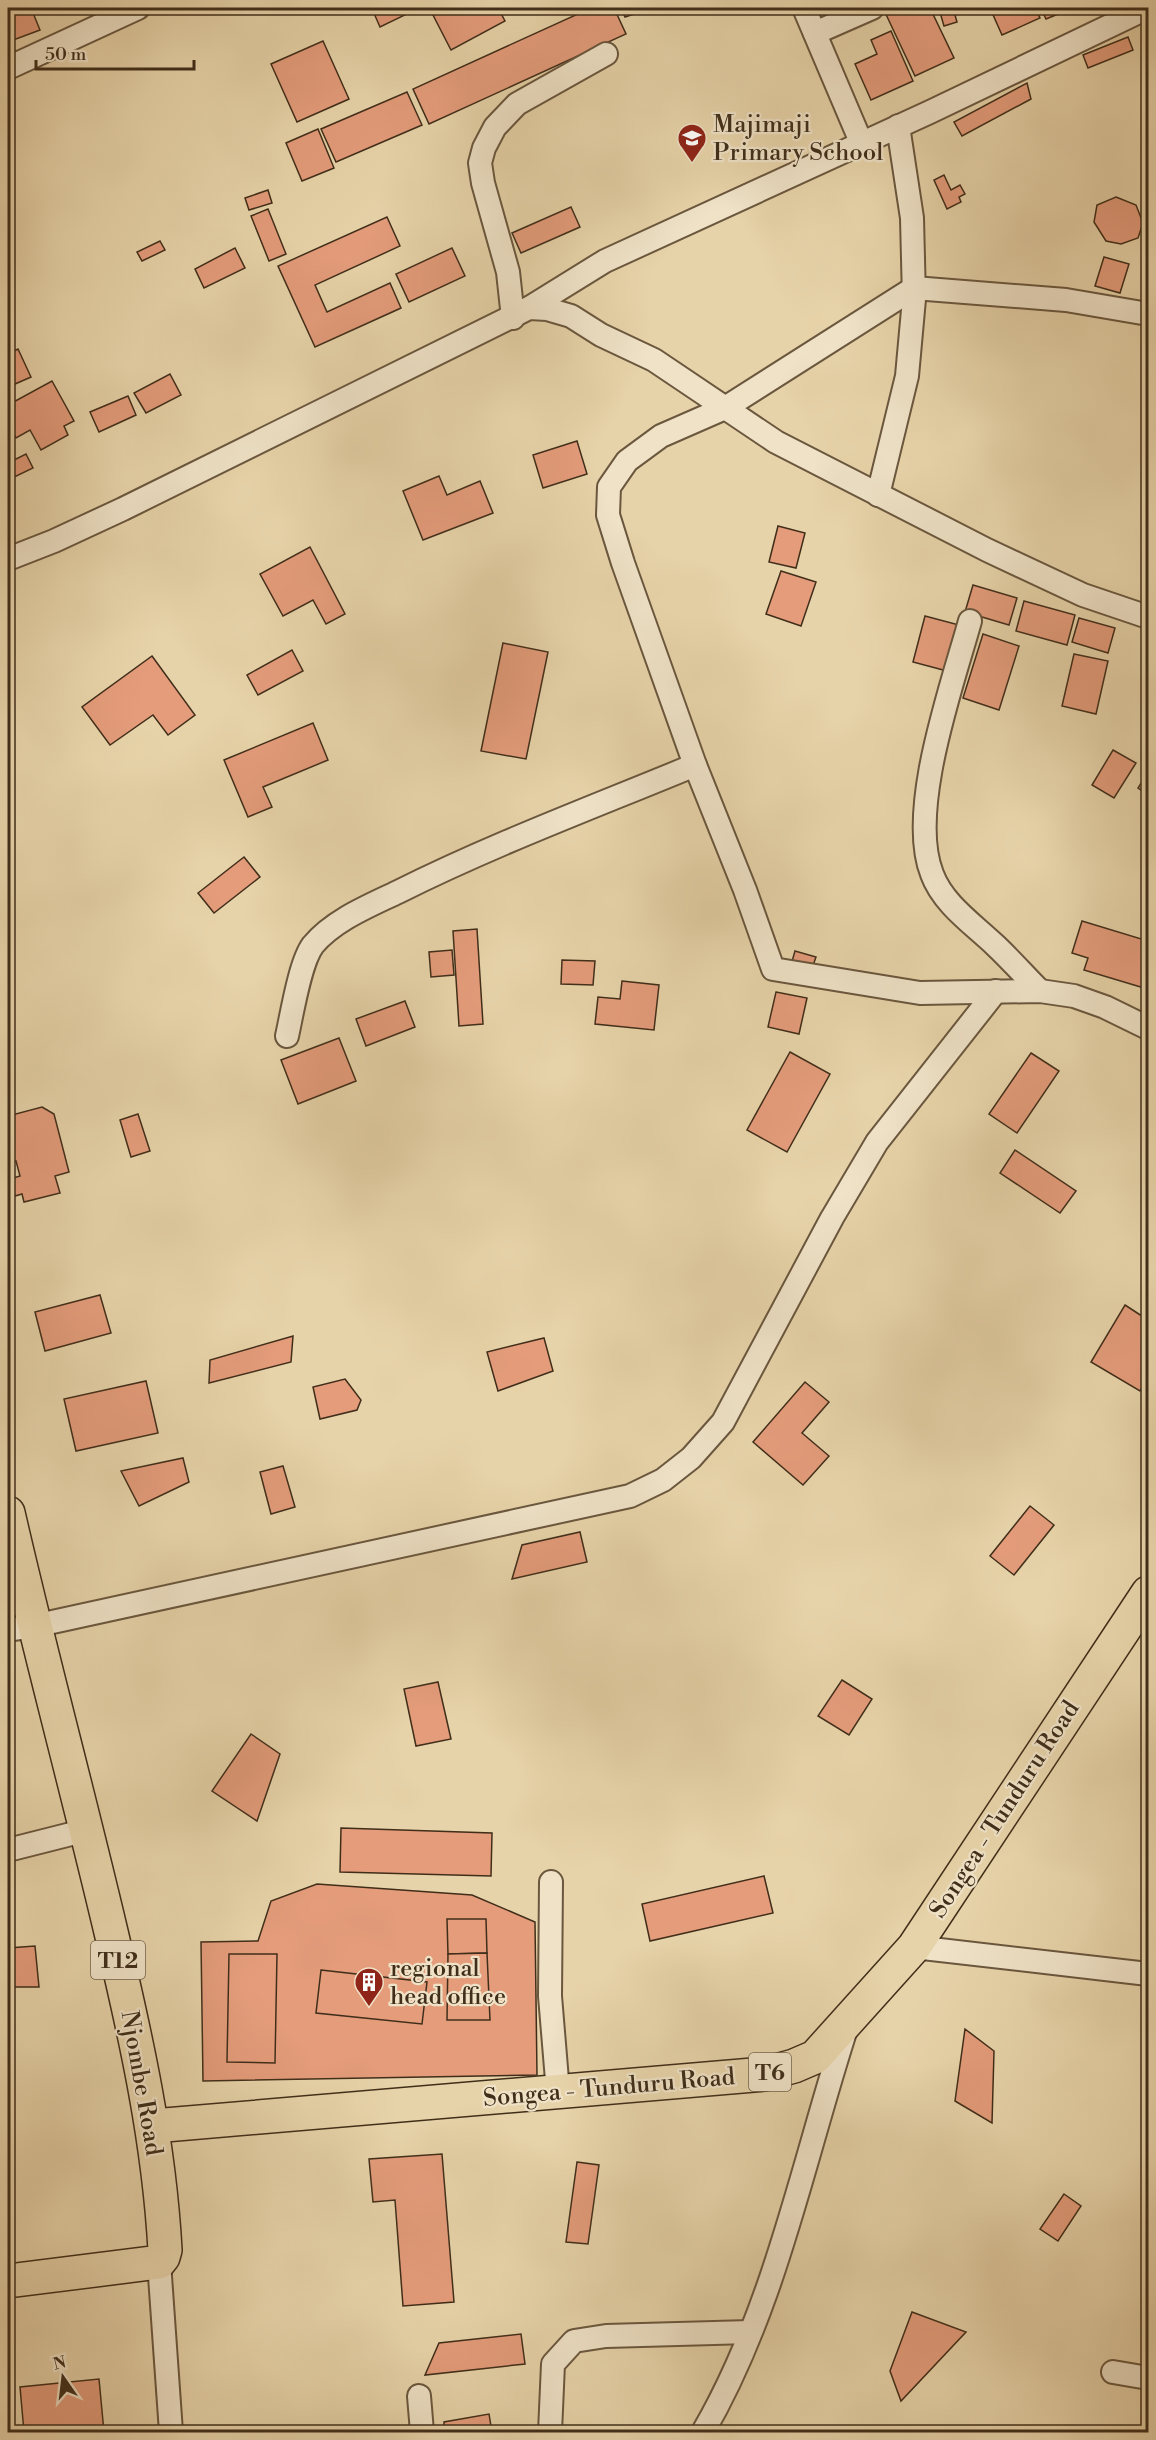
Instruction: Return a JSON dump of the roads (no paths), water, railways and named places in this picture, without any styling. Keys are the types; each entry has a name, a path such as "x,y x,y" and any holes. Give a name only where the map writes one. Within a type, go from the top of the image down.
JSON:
{"highway":[{"name":"Njombe Road","path":"8,1513 21,1628 87,1830 136,2038 153,2126 165,2250 159,2262"},
{"name":"Songea - Tunduru Road","path":"153,2126 765,2074 815,2057 914,1947 1149,1593"},
{"path":"8,2281 159,2262"}],"street":[{"path":"8,68 138,8"},
{"path":"804,8 861,142"},
{"path":"815,33 872,8"},
{"path":"8,559 54,541 123,508 521,313 605,261 1147,8"},
{"path":"521,313 483,183 480,163 484,148 495,127 517,104 606,54"},
{"path":"878,495 908,376 914,288 912,218 898,126"},
{"path":"1149,314 1066,300 914,288 725,408 661,436 627,461 609,487 608,515 695,765 745,890 773,969 920,993 1040,991 1074,996 1105,1007 1149,1028"},
{"path":"521,313 547,309 571,316 602,335 654,360 776,442 878,495 1083,595 1149,617"},
{"path":"970,621 929,776 924,830 932,875 951,905 998,947 1040,991"},
{"path":"287,1036 303,966 312,946 350,916 441,870 695,765"},
{"path":"21,1628 630,1496 663,1480 691,1458 723,1422 832,1218 877,1142 996,991"},
{"path":"8,1850 87,1830"},
{"path":"551,1882 550,1996 558,2092"},
{"path":"914,1947 1149,1974"},
{"path":"703,2433 726,2391 773,2273 848,2022"},
{"path":"159,2262 171,2433"},
{"path":"550,2433 553,2364 574,2341 606,2336 750,2332"},
{"path":"1113,2373 1149,2378"},
{"path":"419,2396 422,2433"}],"place":[{"name":"Majimaji Primary School","path":"692,164"},
{"name":"regional head office","path":"369,2008"}]}
